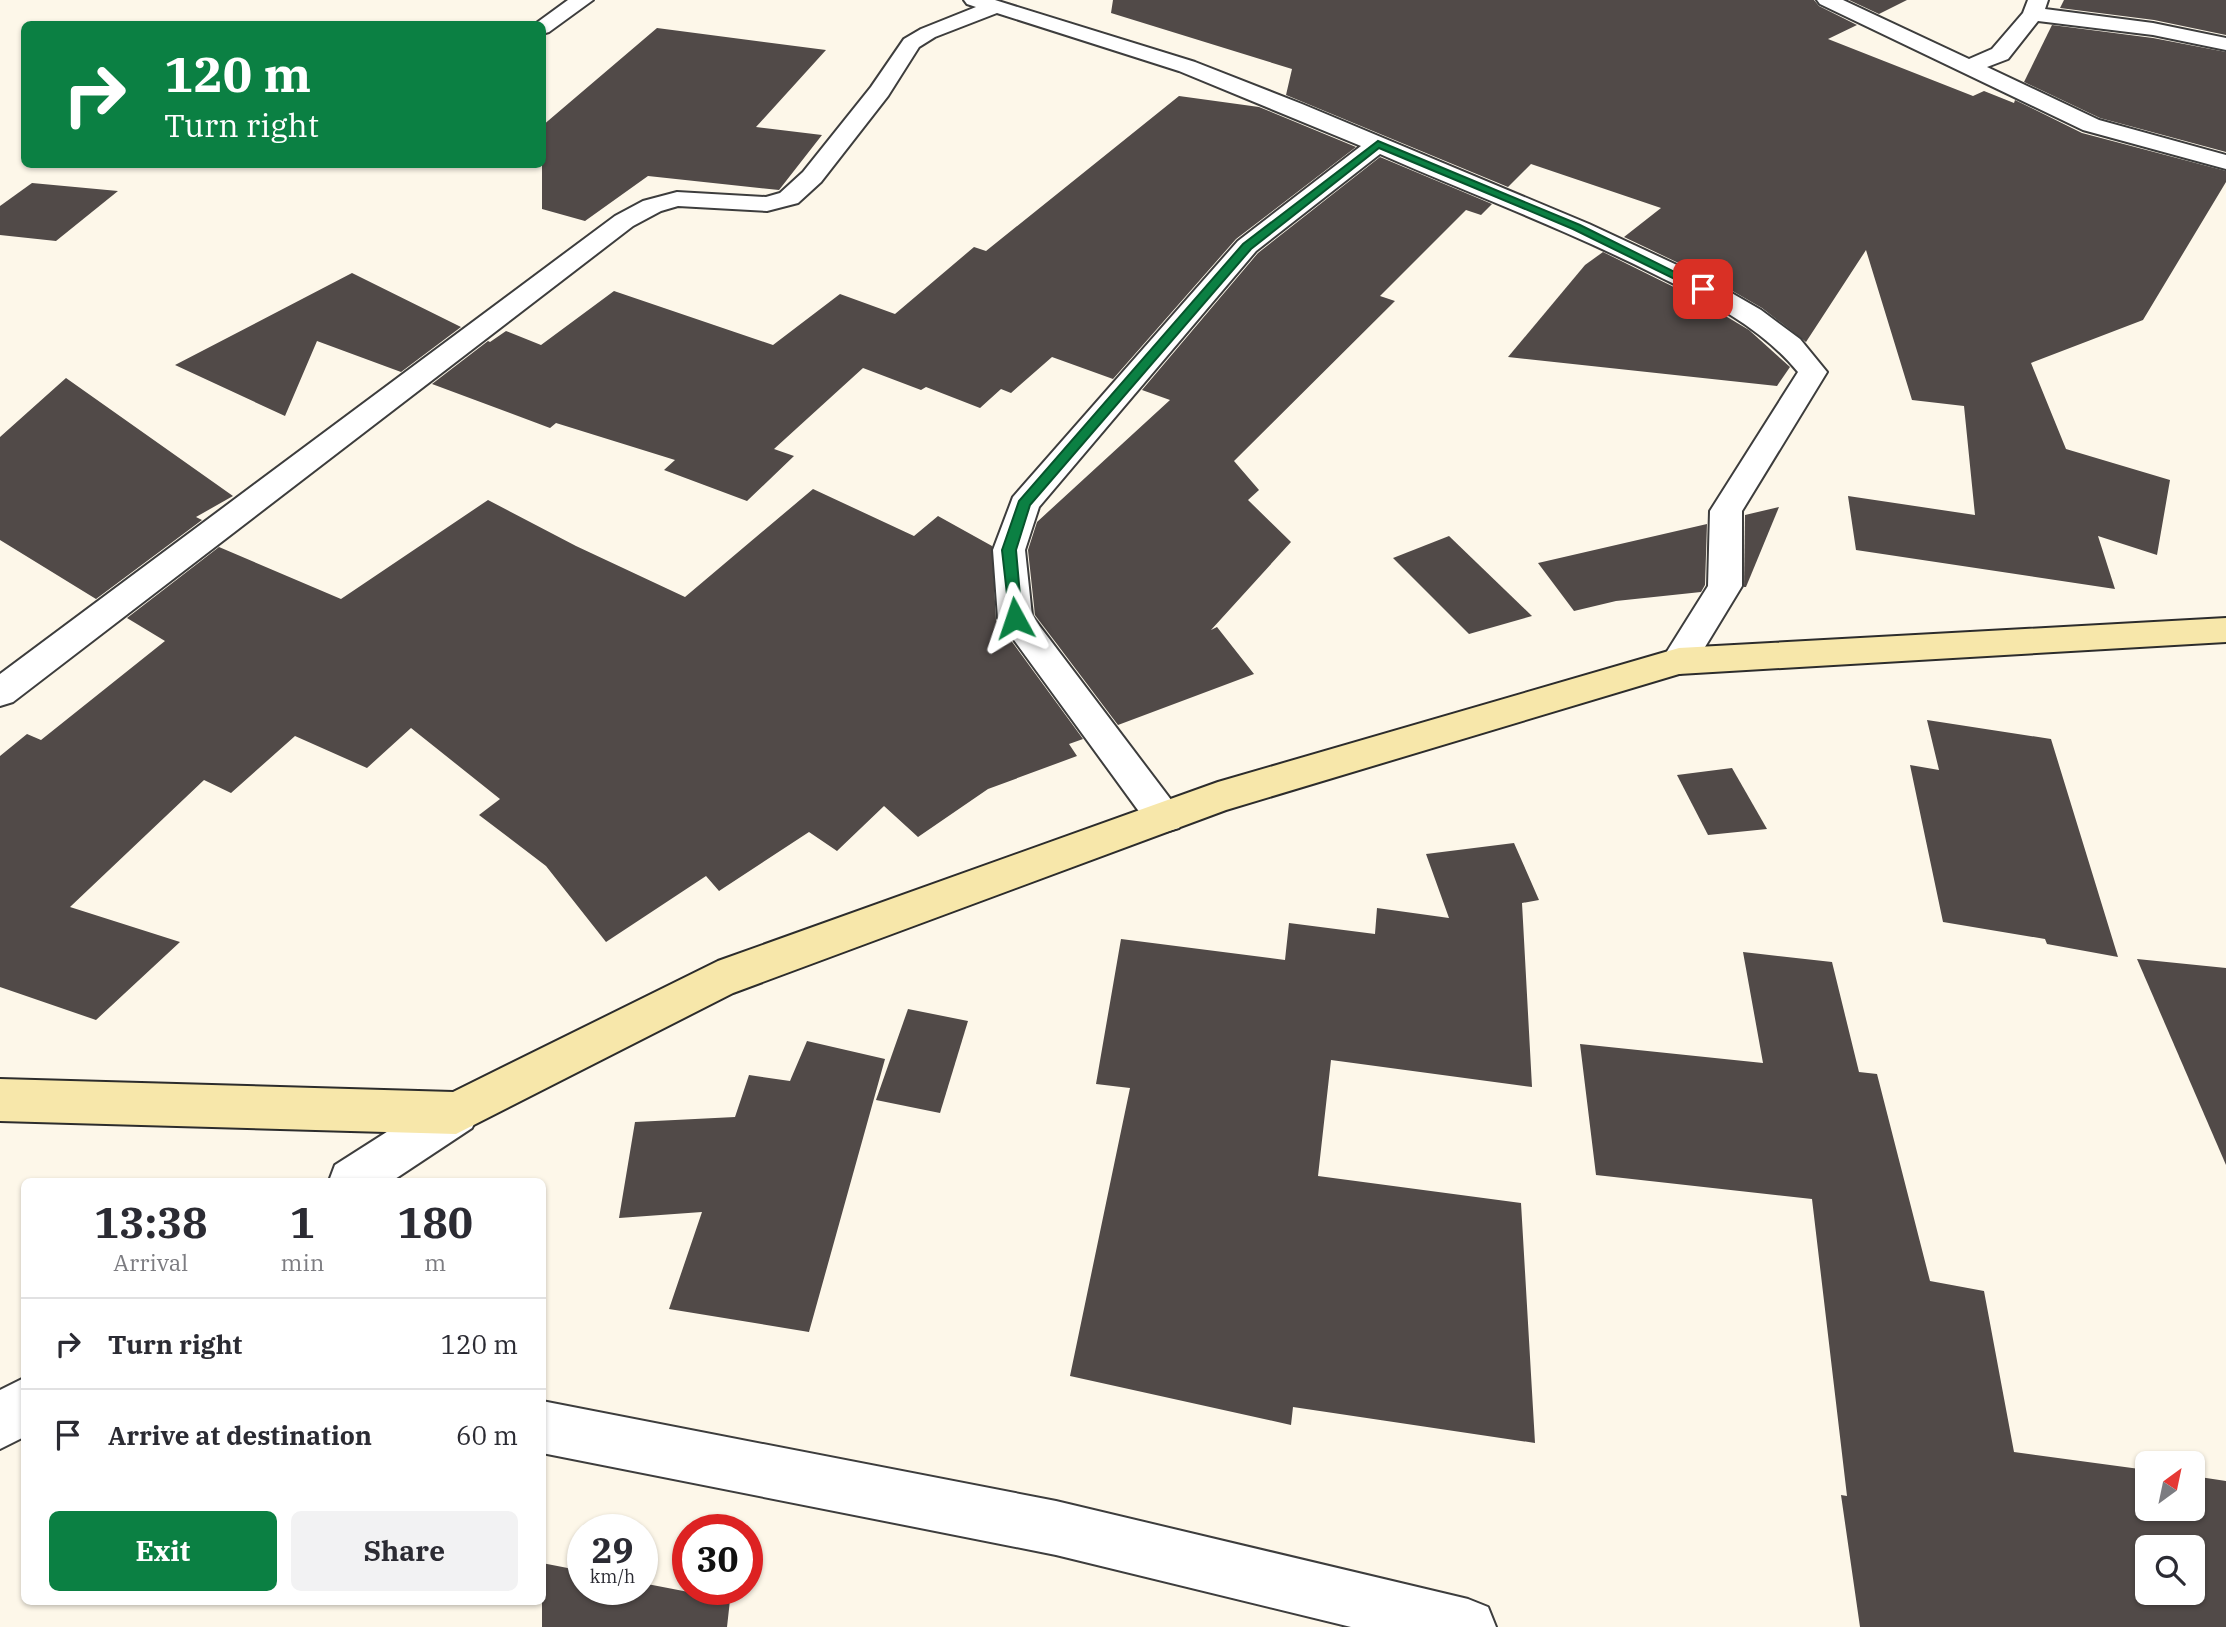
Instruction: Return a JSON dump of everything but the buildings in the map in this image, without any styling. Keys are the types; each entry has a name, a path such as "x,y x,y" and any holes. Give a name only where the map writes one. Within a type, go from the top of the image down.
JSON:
{"street":[{"path":"546,25 564,10 583,0"},
{"path":"1827,0 2091,125 2226,162"},
{"path":"0,693 624,220 652,206 677,199 767,204 789,198 812,177 880,91 911,43 985,3 1153,54 1577,227 1703,289 1751,316 1807,358 1813,372 1726,511 1725,586 1679,662"},
{"path":"1967,68 2000,54 2035,7 2226,44"},
{"path":"1166,817 1015,618 1009,550 1024,504 1247,246 1378,144"},
{"path":"357,1178 456,1113 718,980 1218,797 1679,662 2226,630"},
{"path":"0,1100 456,1113"},
{"path":"0,1423 21,1406"},
{"path":"546,1428 1056,1528 1468,1627"}],"route":[{"path":"1015,618 1009,550 1024,504 1247,246 1378,144 1577,227 1703,289"}]}
